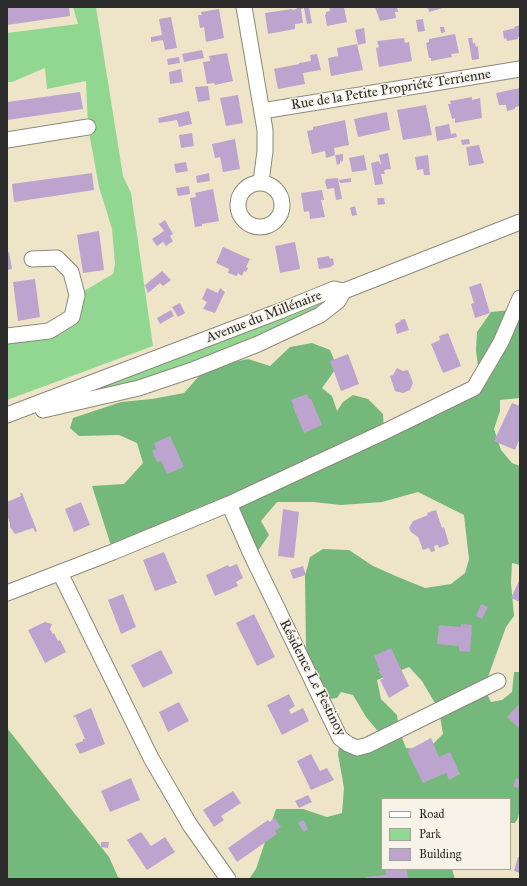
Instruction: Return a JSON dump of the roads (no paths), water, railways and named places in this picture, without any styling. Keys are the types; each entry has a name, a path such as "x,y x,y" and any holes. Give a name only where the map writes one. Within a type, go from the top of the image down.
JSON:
{"street":[{"path":"244,7 265,130 265,151 261,182"},
{"name":"Rue de la Petite Propriété Terrienne","path":"262,112 520,69"},
{"path":"7,140 88,127"},
{"name":"Avenue du Millénaire","path":"7,415 334,289 344,291 520,222"},
{"path":"7,336 49,331 72,317 77,295 71,272 57,258 32,258"},
{"path":"7,420 139,388 195,370 258,344 320,315 338,300 344,291"},
{"path":"7,593 229,504 384,432 474,388 501,342 520,298"},
{"name":"Résidence Le Festinoy","path":"229,504 253,558 340,738 348,744 357,748 368,745 498,681"},
{"path":"60,573 152,758 190,825 228,879"}]}
